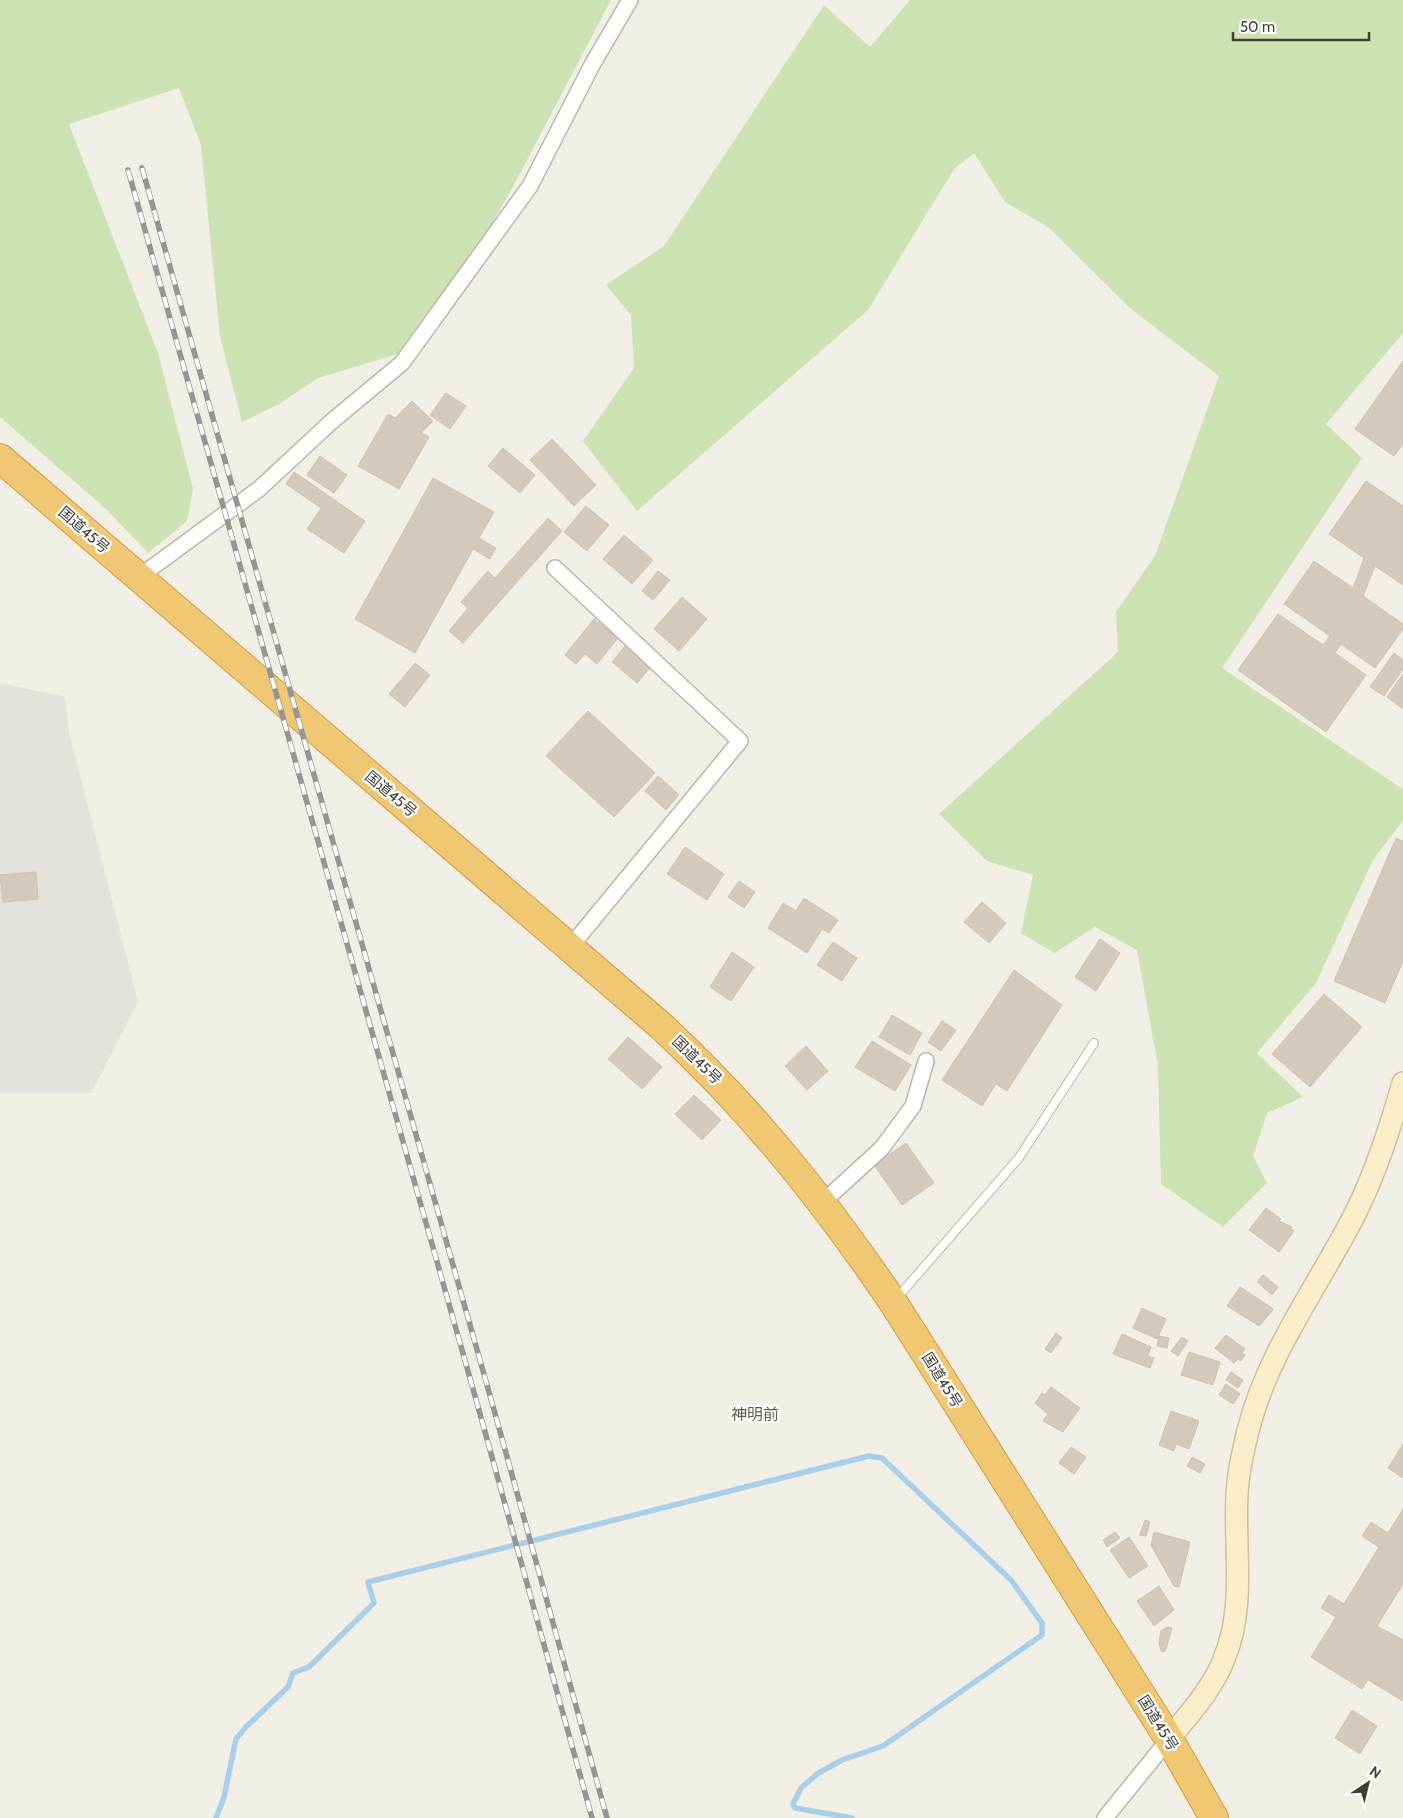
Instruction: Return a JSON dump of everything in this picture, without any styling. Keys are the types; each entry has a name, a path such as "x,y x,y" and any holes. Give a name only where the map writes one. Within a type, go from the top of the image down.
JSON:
{"highway":[{"name":"国道45号","path":"0,458 570,946 712,1073 779,1148 823,1202 893,1302 1169,1740 1214,1818"}],"street":[{"path":"139,577 259,489 331,422 402,363 530,186 592,65 630,0"},
{"path":"555,568 740,741 570,946"},
{"path":"823,1202 882,1148 913,1106 926,1061"},
{"path":"1105,1818 1205,1695 1225,1658 1234,1627 1238,1597 1237,1493 1242,1456 1255,1403 1369,1184 1385,1144 1403,1083"}],"lane":[{"path":"893,1302 1018,1159 1094,1043"}],"shaded area":[{"path":"0,683 65,697 69,732 138,1002 91,1093 0,1093"}],"green space":[{"path":"0,0 611,0 517,179 424,346 318,378 279,404 242,422 220,336 201,145 179,88 69,124 158,353 193,489 187,521 148,553 105,508 0,417"},
{"path":"910,0 1403,0 1403,333 1326,424 1362,458 1222,668 1403,789 1403,820 1373,860 1316,983 1257,1053 1303,1097 1267,1113 1253,1156 1267,1183 1223,1227 1161,1184 1158,1066 1137,950 1095,927 1054,953 1021,933 1033,875 987,861 939,814 1118,652 1116,612 1155,556 1219,376 1131,309 1048,227 1005,202 974,153 954,169 868,310 637,511 583,441 634,368 631,315 606,285 664,246 824,5 870,47"}],"building":[{"path":"1403,361 1403,444 1394,456 1355,429"},
{"path":"446,393 466,406 450,429 430,415"},
{"path":"412,401 433,421 421,433 429,437 399,489 358,466 388,414 395,418"},
{"path":"552,439 596,485 574,506 530,460"},
{"path":"503,448 535,475 520,493 488,466"},
{"path":"320,456 347,475 334,493 307,475"},
{"path":"294,472 365,521 344,553 307,529 321,508 286,484"},
{"path":"433,478 494,512 479,538 496,548 490,559 473,549 415,653 355,619"},
{"path":"1366,481 1403,506 1403,585 1375,566 1363,596 1403,624 1403,629 1375,668 1341,644 1335,653 1366,675 1326,732 1238,670 1278,614 1323,645 1330,636 1284,604 1314,561 1353,588 1364,558 1329,534"},
{"path":"586,506 609,525 587,551 564,532"},
{"path":"548,518 562,531 463,643 449,631 468,608 461,602 488,571 495,578"},
{"path":"624,535 653,560 632,584 603,559"},
{"path":"658,571 670,580 653,600 642,591"},
{"path":"682,597 707,619 679,651 654,629"},
{"path":"594,619 618,638 597,664 585,654 576,664 565,655"},
{"path":"625,646 650,668 637,683 612,662"},
{"path":"1394,653 1403,660 1403,669 1384,696 1370,687"},
{"path":"415,663 430,675 405,707 389,694"},
{"path":"1403,674 1403,709 1387,697"},
{"path":"588,711 655,773 614,817 546,756"},
{"path":"658,776 679,795 666,810 645,791"},
{"path":"1396,838 1403,841 1403,961 1385,1003 1334,981"},
{"path":"685,847 724,874 707,900 667,874"},
{"path":"36,872 38,899 3,902 0,875"},
{"path":"739,881 755,892 744,908 728,897"},
{"path":"804,898 838,920 829,933 822,929 807,953 768,928 783,903 796,911"},
{"path":"982,902 1006,923 989,943 964,922"},
{"path":"1100,939 1120,953 1096,991 1075,977"},
{"path":"833,942 857,958 842,981 817,965"},
{"path":"732,952 754,967 731,1001 710,987"},
{"path":"1014,970 1062,1005 1007,1091 996,1084 982,1106 942,1080"},
{"path":"1324,994 1362,1027 1310,1087 1272,1054"},
{"path":"892,1015 922,1033 910,1055 879,1037"},
{"path":"942,1021 956,1030 941,1051 928,1042"},
{"path":"628,1037 662,1067 642,1089 608,1059"},
{"path":"872,1041 911,1065 895,1091 855,1067"},
{"path":"806,1046 828,1071 807,1090 785,1066"},
{"path":"694,1095 721,1120 702,1140 675,1114"},
{"path":"906,1143 934,1183 902,1205 874,1165"},
{"path":"1266,1208 1281,1219 1279,1221 1292,1227 1291,1229 1294,1231 1279,1252 1249,1230"},
{"path":"1263,1275 1278,1287 1272,1295 1257,1282"},
{"path":"1240,1287 1273,1310 1259,1326 1227,1306"},
{"path":"1142,1308 1166,1319 1157,1339 1133,1328"},
{"path":"1056,1333 1062,1338 1051,1353 1045,1349"},
{"path":"1122,1334 1151,1347 1148,1356 1154,1358 1150,1368 1113,1354"},
{"path":"1226,1335 1245,1349 1242,1353 1245,1355 1241,1361 1238,1359 1234,1363 1215,1348"},
{"path":"1159,1336 1169,1338 1167,1348 1157,1346"},
{"path":"1182,1337 1188,1341 1178,1356 1171,1351"},
{"path":"1189,1352 1220,1362 1213,1385 1181,1375"},
{"path":"1231,1372 1243,1380 1238,1388 1226,1380"},
{"path":"1226,1384 1240,1394 1233,1404 1219,1395"},
{"path":"1051,1387 1080,1408 1063,1432 1043,1421 1048,1414 1035,1403 1042,1393 1045,1395"},
{"path":"1171,1411 1199,1421 1189,1449 1176,1444 1174,1451 1159,1445"},
{"path":"1403,1444 1403,1478 1388,1468"},
{"path":"1071,1447 1086,1457 1074,1474 1059,1463"},
{"path":"1192,1457 1205,1464 1200,1473 1187,1466"},
{"path":"1403,1509 1403,1584 1377,1626 1403,1640 1403,1701 1368,1680 1362,1689 1311,1657 1336,1617 1321,1608 1329,1595 1344,1604 1379,1547 1362,1536 1371,1522 1388,1533"},
{"path":"1145,1520 1150,1522 1146,1536 1140,1535"},
{"path":"1115,1532 1120,1538 1107,1547 1103,1540"},
{"path":"1154,1532 1190,1542 1179,1587 1174,1586 1151,1545"},
{"path":"1129,1537 1148,1566 1129,1578 1110,1550"},
{"path":"1159,1586 1174,1610 1154,1626 1137,1601"},
{"path":"1168,1627 1172,1628 1165,1652 1161,1651 1159,1642 1161,1631"},
{"path":"1352,1710 1377,1726 1360,1754 1335,1738"}],"waterway":[{"path":"216,1818 224,1797 236,1739 288,1687 293,1673 309,1667 374,1603 368,1582 869,1456 882,1458 1011,1580 1042,1623 1042,1635 883,1746 842,1760 817,1774 801,1788 793,1804 795,1808 852,1818"}],"railway":[{"path":"142,168 491,1399 607,1818"},
{"path":"128,170 477,1403 592,1818"}],"district":[{"name":"神明前","path":"755,1414"}]}
